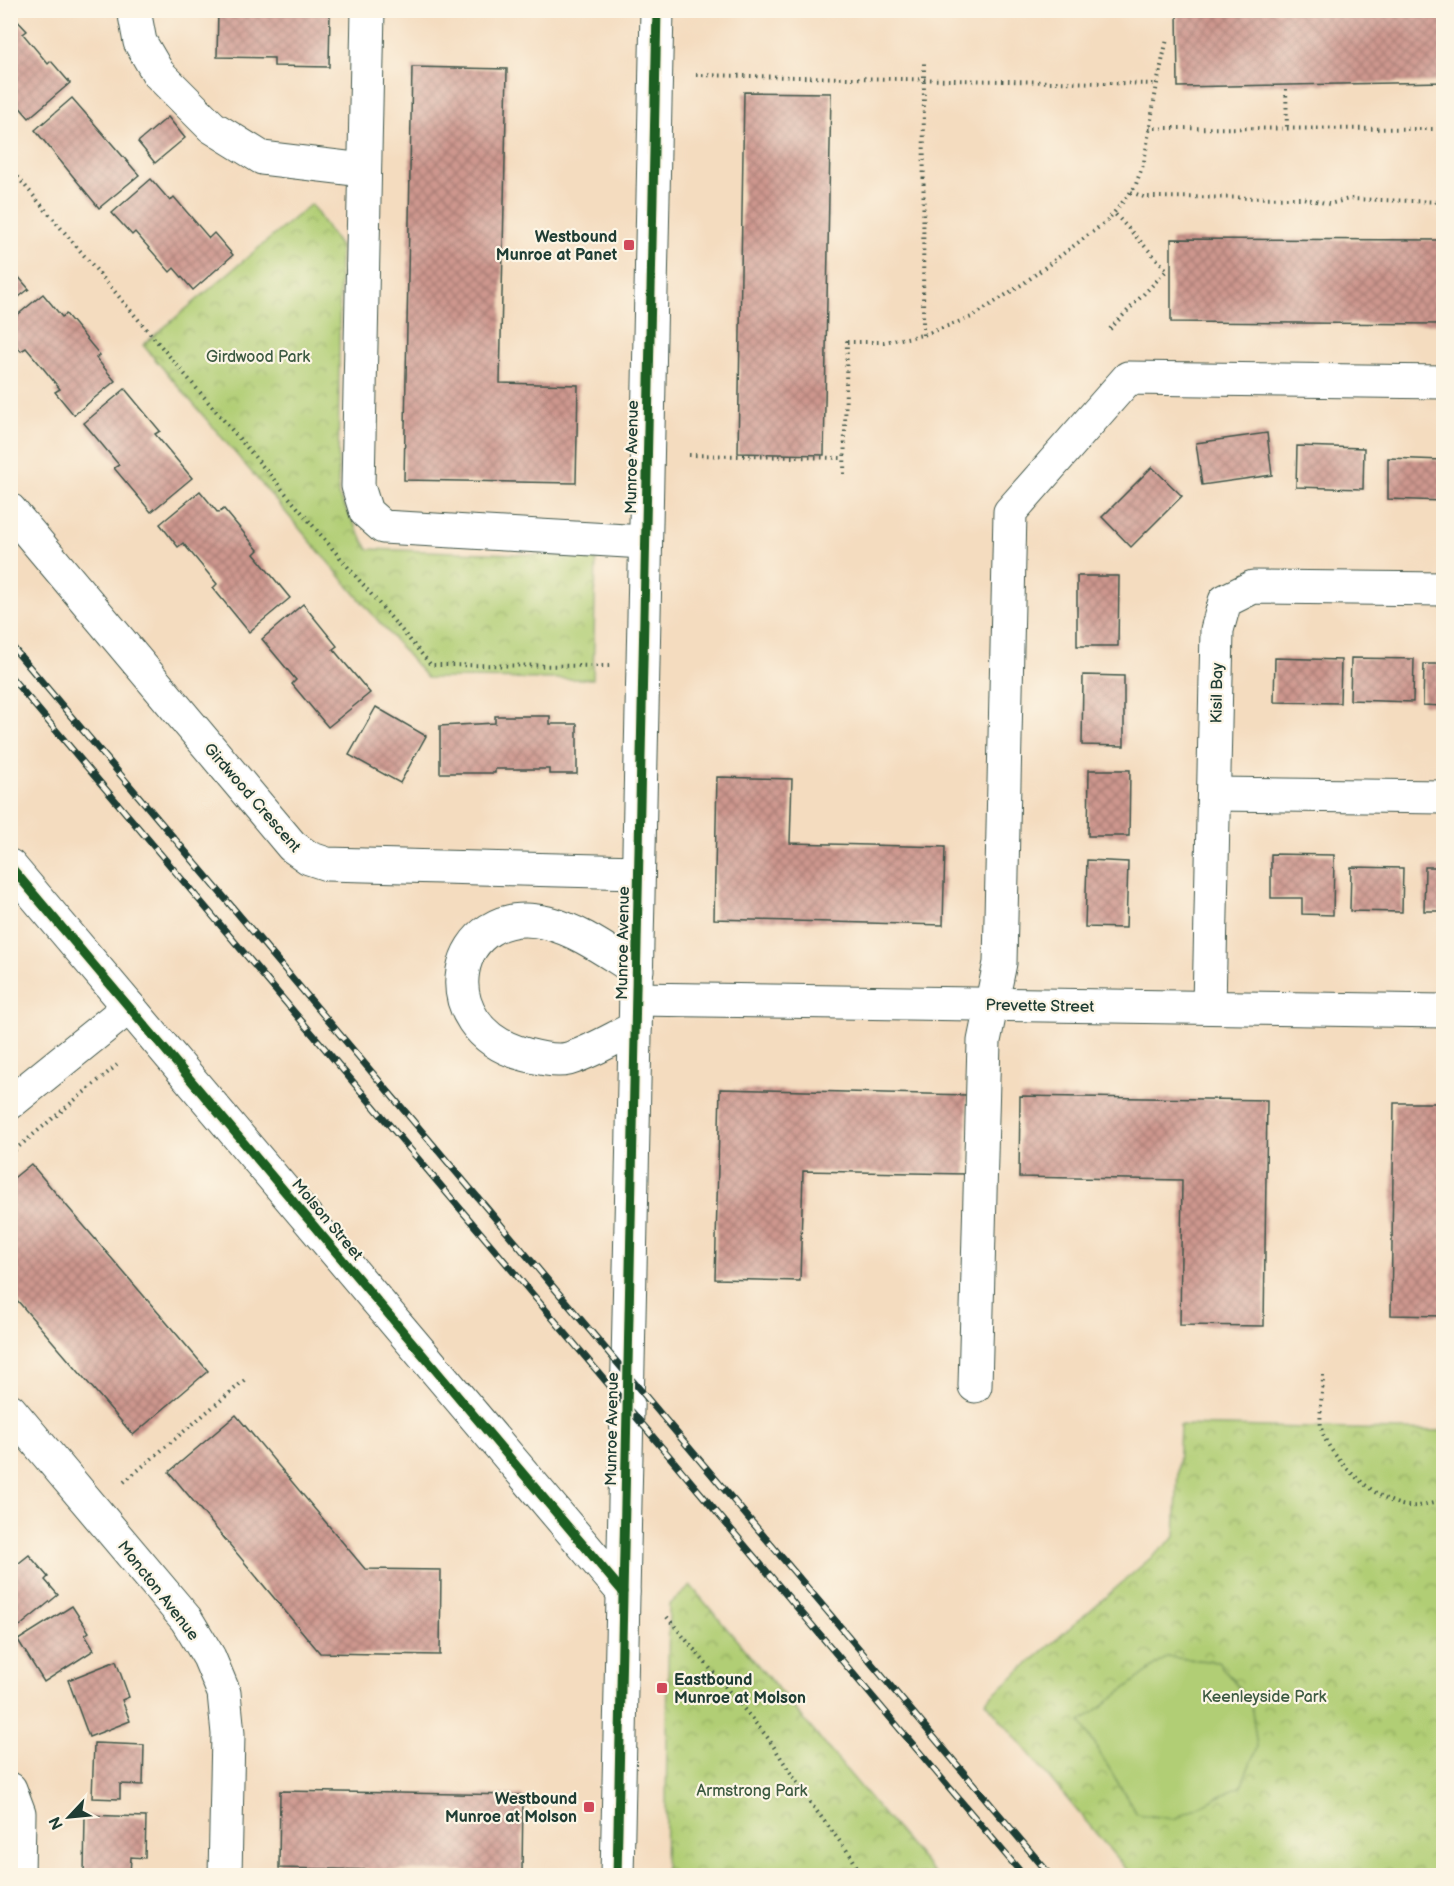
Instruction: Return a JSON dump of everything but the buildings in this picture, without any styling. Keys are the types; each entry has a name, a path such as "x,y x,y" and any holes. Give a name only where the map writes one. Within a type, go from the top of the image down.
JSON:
{"street":[{"path":"134,10 140,42 158,73 212,128 262,158 363,170"},
{"path":"368,10 358,486 366,513 383,527 644,542"},
{"name":"Munroe Avenue","path":"617,1875 657,10"},
{"path":"975,1386 984,1041 1000,963 1010,512 1128,378 1443,382"},
{"name":"Girdwood Crescent","path":"10,510 292,846 309,858 327,864 638,872"},
{"name":"Kisil Bay","path":"1209,1007 1217,630 1226,601 1253,587 1443,589"},
{"path":"1214,794 1443,797"},
{"name":"Molson Street","path":"10,866 623,1592"},
{"path":"513,921 548,923 583,938 636,999 567,1059 540,1058 510,1051 485,1035 470,1017 461,993 464,960 480,936 513,921"},
{"name":"Prevette Street","path":"636,999 1443,1011"},
{"path":"10,1103 129,1007"},
{"name":"Moncton Avenue","path":"10,1410 186,1619 209,1657 224,1693 228,1734 225,1875"},
{"path":"10,1789 19,1813 18,1875"}],"path":[{"path":"844,474 847,342 884,342 923,335 972,317 1024,283 1114,213 1136,187 1144,162 1167,39"},
{"path":"923,335 926,79 924,62"},
{"path":"696,75 1157,84"},
{"path":"1286,89 1287,128"},
{"path":"1149,128 1443,129"},
{"path":"10,168 431,665 642,666"},
{"path":"1131,192 1144,197 1303,198 1329,204 1349,199 1443,202"},
{"path":"1110,329 1167,270 1114,213"},
{"path":"689,455 845,458"},
{"path":"10,1154 117,1065"},
{"path":"1323,1375 1321,1428 1338,1458 1381,1498 1405,1506 1426,1505 1443,1500"},
{"path":"124,1482 246,1379"},
{"path":"667,1617 768,1738 809,1801 851,1856 862,1875"}],"green space":[{"name":"Girdwood Park","path":"311,204 340,247 338,495 368,549 596,557 593,679 427,678 143,345"},
{"name":"Keenleyside Park","path":"1180,1425 1443,1431 1443,1875 1131,1875 985,1701 1175,1537"},
{"name":"Armstrong Park","path":"691,1586 935,1875 665,1875 669,1605"},
{"path":"1167,1657 1218,1662 1251,1703 1257,1747 1241,1786 1174,1819 1137,1814 1081,1722"}],"railway":[{"path":"10,644 1051,1876"},
{"path":"10,676 1024,1876"}],"cycle path":[{"path":"617,1876 657,10"},
{"path":"10,866 623,1592"}],"place":[{"name":"Westbound Munroe at Panet","path":"629,245"},
{"name":"Eastbound Munroe at Molson","path":"662,1688"},
{"name":"Westbound Munroe at Molson","path":"589,1807"}]}
